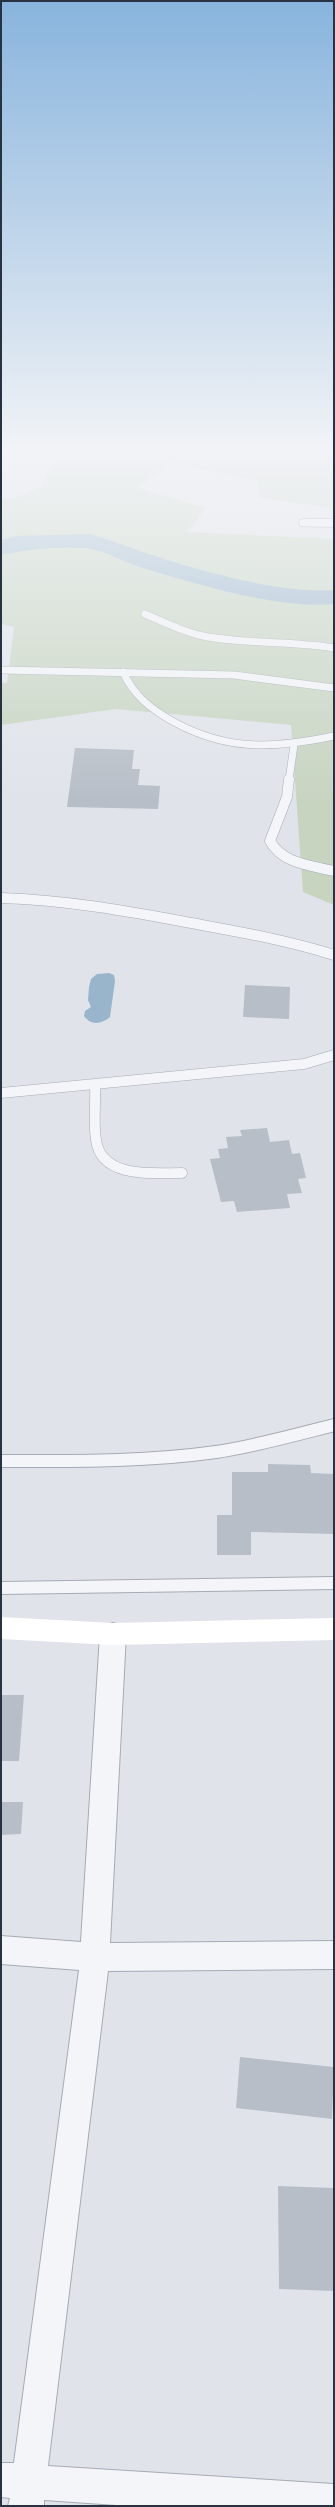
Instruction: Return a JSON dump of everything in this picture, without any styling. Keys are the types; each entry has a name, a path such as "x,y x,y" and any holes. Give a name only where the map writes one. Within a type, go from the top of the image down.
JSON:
{"street":[{"path":"1,1628 113,1634 334,1629"},
{"path":"113,1634 96,1957 19,2489 334,2502"},
{"path":"1,1950 96,1957 334,1955"}],"lane":[{"path":"145,614 184,631 208,637 242,640 279,640 334,648"},
{"path":"1,670 234,675 334,688"},
{"path":"123,672 135,693 154,711 182,727 210,740 265,747 294,745 334,736"},
{"path":"294,745 287,797 270,841 276,852 292,861 334,871"},
{"path":"1,898 29,898 96,906 310,946 334,955"},
{"path":"1,1093 304,1064 334,1055"},
{"path":"95,1085 97,1146 110,1164 131,1172 182,1173"},
{"path":"1,1461 89,1461 200,1453 246,1447 334,1425"},
{"path":"1,1588 334,1583"}],"green space":[{"path":"1,568 334,568 334,905 303,892 291,725 116,709 1,725 1,683 7,683 14,627 1,624"}],"water":[{"path":"109,973 114,975 115,981 110,1017 104,1021 93,1023 84,1016 85,1011 91,1007 88,1000 91,979 97,974"}],"building":[{"path":"75,748 134,750 132,769 140,769 138,785 160,786 158,809 67,807"},
{"path":"245,985 290,987 289,1019 243,1017"},
{"path":"267,1128 270,1142 289,1140 292,1154 300,1153 306,1178 298,1179 302,1193 287,1194 290,1208 237,1212 234,1201 221,1202 210,1159 220,1158 218,1149 228,1148 226,1137 242,1136 240,1130"},
{"path":"268,1464 310,1465 311,1473 334,1474 334,1534 251,1532 251,1555 217,1555 217,1515 232,1515 232,1472 268,1472"},
{"path":"1,1695 24,1695 19,1761 1,1761"},
{"path":"1,1802 23,1802 21,1834 1,1835"},
{"path":"240,2057 334,2067 332,2119 236,2108"},
{"path":"278,2186 334,2188 334,2291 279,2289"}],"waterway":[{"path":"171,568 258,591 322,598 334,597"}]}
